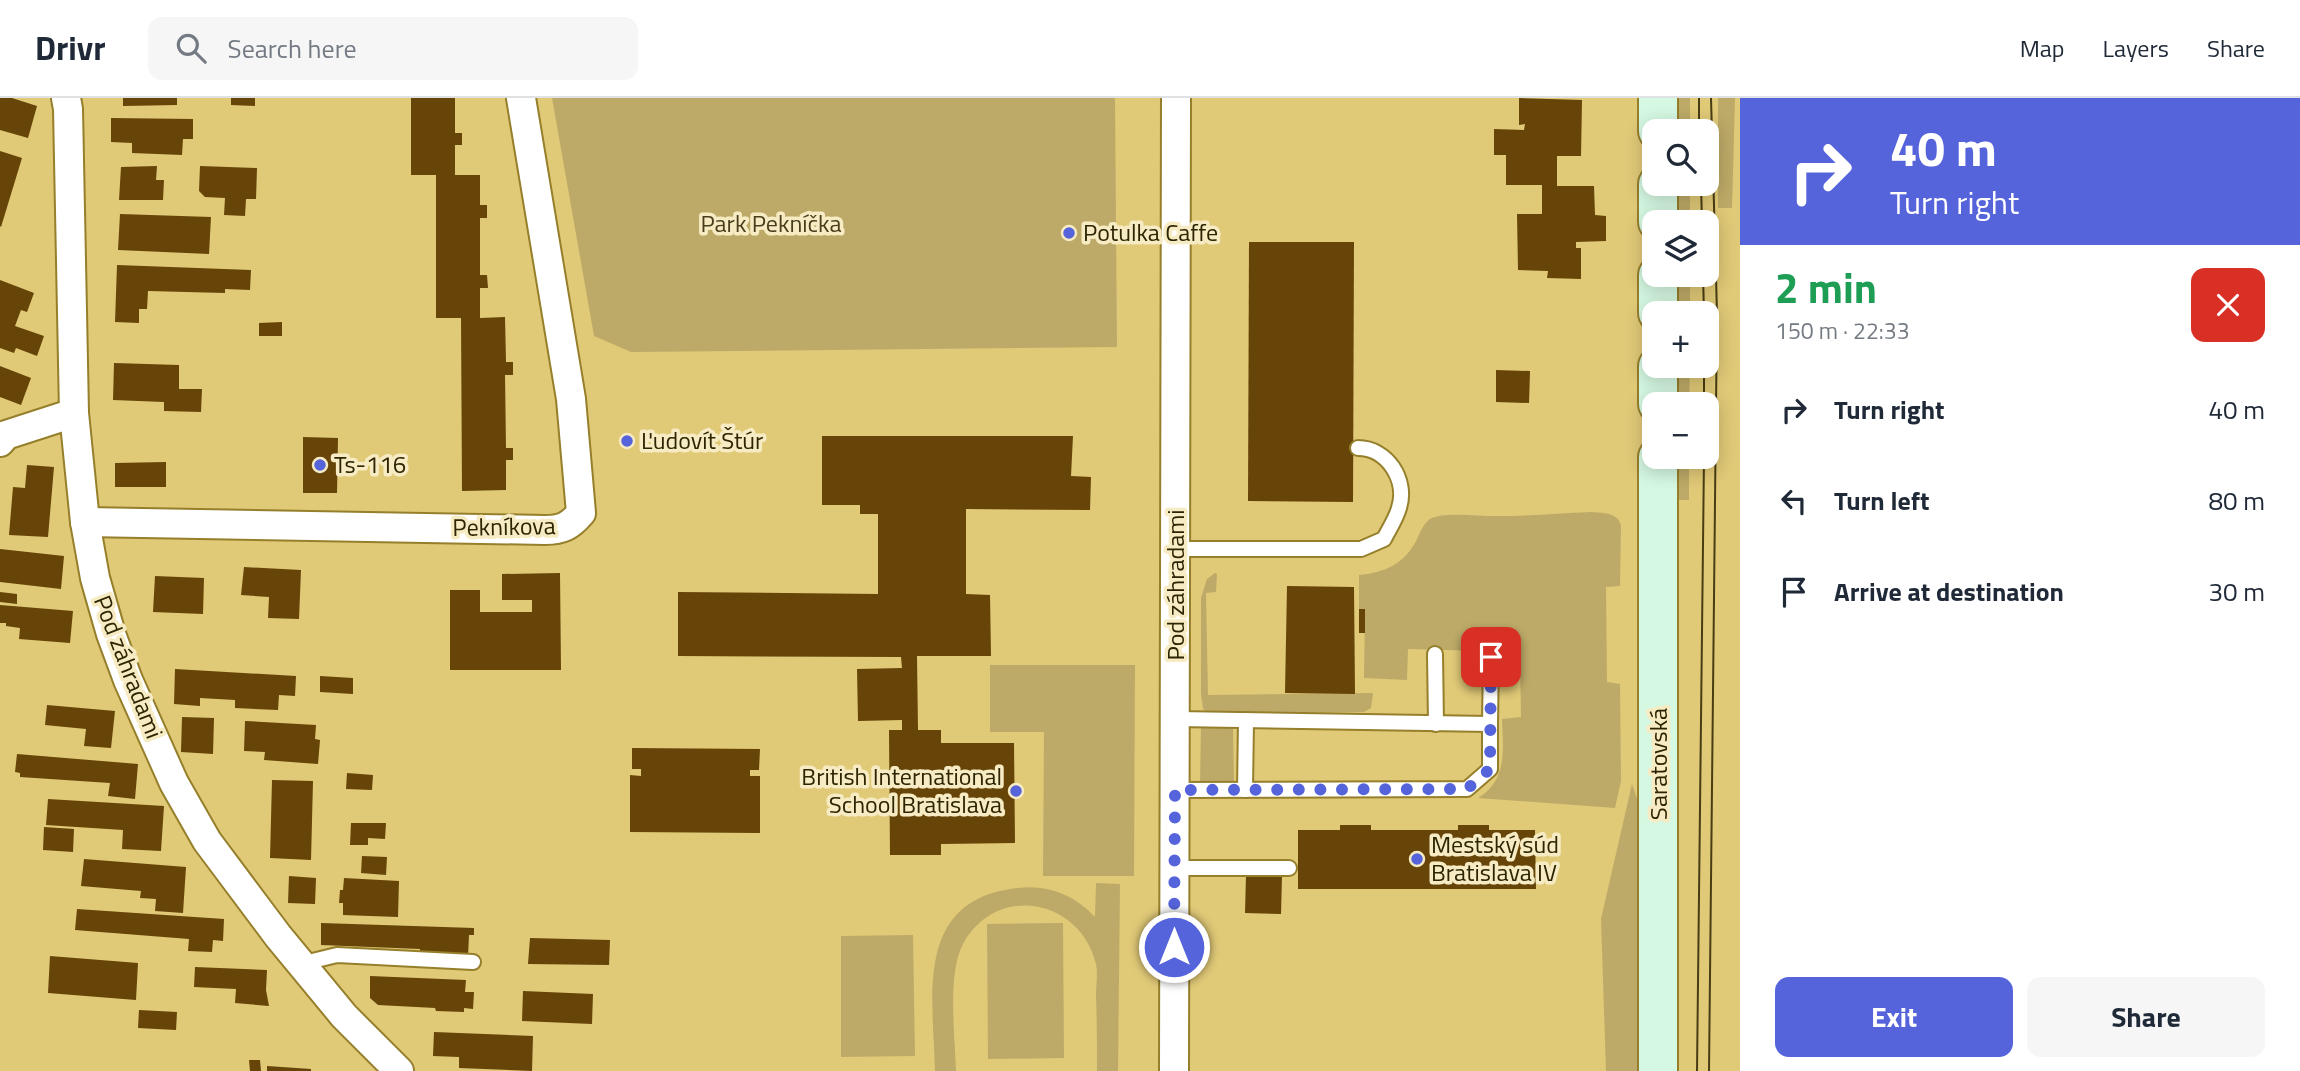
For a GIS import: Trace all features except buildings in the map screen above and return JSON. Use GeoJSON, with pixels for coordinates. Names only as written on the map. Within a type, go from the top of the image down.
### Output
{"type":"FeatureCollection","features":[{"type":"Feature","properties":{"kind":"main road"},"geometry":{"type":"LineString","coordinates":[[1658,98],[1658,119]]}},
{"type":"Feature","properties":{"kind":"main road","name":"Saratovská"},"geometry":{"type":"LineString","coordinates":[[1658,469],[1658,1071]]}},
{"type":"Feature","properties":{"kind":"street","name":"Pod záhradami"},"geometry":{"type":"LineString","coordinates":[[66,98],[74,413],[85,522],[95,579],[111,635],[174,783],[207,842],[300,964],[344,1016],[399,1071]]}},
{"type":"Feature","properties":{"kind":"street","name":"Pekníkova"},"geometry":{"type":"LineString","coordinates":[[85,522],[545,530],[561,530],[573,523],[581,513],[571,399],[521,98]]}},
{"type":"Feature","properties":{"kind":"street","name":"Pod záhradami"},"geometry":{"type":"LineString","coordinates":[[1174,1071],[1176,98]]}},
{"type":"Feature","properties":{"kind":"street"},"geometry":{"type":"LineString","coordinates":[[0,442],[6,435],[74,413]]}},
{"type":"Feature","properties":{"kind":"lane"},"geometry":{"type":"LineString","coordinates":[[1176,549],[1361,549],[1384,539],[1400,506],[1400,482],[1391,461],[1370,448],[1358,449]]}},
{"type":"Feature","properties":{"kind":"lane"},"geometry":{"type":"LineString","coordinates":[[1435,654],[1436,724]]}},
{"type":"Feature","properties":{"kind":"lane"},"geometry":{"type":"LineString","coordinates":[[1175,790],[1467,789],[1490,769],[1491,657]]}},
{"type":"Feature","properties":{"kind":"lane"},"geometry":{"type":"LineString","coordinates":[[1176,719],[1490,724]]}},
{"type":"Feature","properties":{"kind":"lane"},"geometry":{"type":"LineString","coordinates":[[1245,790],[1246,720]]}},
{"type":"Feature","properties":{"kind":"lane"},"geometry":{"type":"LineString","coordinates":[[1175,868],[1289,868]]}},
{"type":"Feature","properties":{"kind":"lane"},"geometry":{"type":"LineString","coordinates":[[300,964],[337,955],[473,962]]}},
{"type":"Feature","properties":{"kind":"green space","name":"Park Pekníčka"},"geometry":{"type":"Polygon","coordinates":[[[552,98],[1115,98],[1117,347],[631,352],[594,336],[552,98]]]}},
{"type":"Feature","properties":{"kind":"green space"},"geometry":{"type":"Polygon","coordinates":[[[1674,98],[1690,98],[1690,119],[1674,119],[1674,98]]]}},
{"type":"Feature","properties":{"kind":"green space"},"geometry":{"type":"Polygon","coordinates":[[[1718,98],[1735,98],[1732,208],[1718,208],[1718,98]]]}},
{"type":"Feature","properties":{"kind":"green space"},"geometry":{"type":"Polygon","coordinates":[[[1673,196],[1690,196],[1690,210],[1673,210],[1673,196]]]}},
{"type":"Feature","properties":{"kind":"green space"},"geometry":{"type":"Polygon","coordinates":[[[1673,287],[1690,287],[1690,301],[1673,301],[1673,287]]]}},
{"type":"Feature","properties":{"kind":"green space"},"geometry":{"type":"Polygon","coordinates":[[[1673,378],[1690,378],[1689,392],[1673,392],[1673,378]]]}},
{"type":"Feature","properties":{"kind":"green space"},"geometry":{"type":"Polygon","coordinates":[[[1674,469],[1689,469],[1689,500],[1680,500],[1675,496],[1674,469]]]}},
{"type":"Feature","properties":{"kind":"green space"},"geometry":{"type":"Polygon","coordinates":[[[1591,512],[1613,515],[1621,525],[1620,586],[1606,587],[1607,682],[1620,684],[1621,781],[1615,808],[1478,798],[1488,791],[1499,773],[1503,752],[1502,719],[1521,717],[1520,652],[1408,649],[1407,680],[1364,678],[1365,610],[1359,609],[1359,575],[1385,569],[1406,556],[1425,523],[1436,517],[1591,512]]]}},
{"type":"Feature","properties":{"kind":"green space"},"geometry":{"type":"Polygon","coordinates":[[[1215,573],[1216,592],[1206,593],[1208,695],[1373,693],[1371,708],[1364,712],[1219,714],[1203,709],[1201,598],[1207,579],[1215,573]]]}},
{"type":"Feature","properties":{"kind":"green space"},"geometry":{"type":"Polygon","coordinates":[[[990,665],[1135,665],[1134,876],[1043,876],[1044,732],[990,732],[990,665]]]}},
{"type":"Feature","properties":{"kind":"green space"},"geometry":{"type":"Polygon","coordinates":[[[1201,727],[1233,728],[1234,782],[1200,784],[1201,727]]]}},
{"type":"Feature","properties":{"kind":"green space"},"geometry":{"type":"Polygon","coordinates":[[[1632,784],[1638,801],[1643,908],[1641,1071],[1606,1071],[1601,919],[1632,784]]]}},
{"type":"Feature","properties":{"kind":"green space"},"geometry":{"type":"Polygon","coordinates":[[[1096,883],[1120,884],[1118,1071],[1097,1071],[1097,968],[1087,942],[1073,924],[1056,913],[1036,906],[1015,906],[995,912],[978,925],[963,944],[953,988],[956,1071],[935,1071],[932,1011],[937,955],[946,930],[961,910],[984,896],[1029,887],[1061,893],[1079,903],[1095,917],[1096,883]]]}},
{"type":"Feature","properties":{"kind":"green space"},"geometry":{"type":"Polygon","coordinates":[[[1063,923],[1064,1058],[988,1059],[987,924],[1063,923]]]}},
{"type":"Feature","properties":{"kind":"green space"},"geometry":{"type":"Polygon","coordinates":[[[913,935],[915,1056],[841,1057],[841,936],[913,935]]]}},
{"type":"Feature","properties":{"kind":"tram line"},"geometry":{"type":"LineString","coordinates":[[1699,98],[1699,119]]}},
{"type":"Feature","properties":{"kind":"tram line"},"geometry":{"type":"LineString","coordinates":[[1709,1071],[1717,313],[1711,98]]}},
{"type":"Feature","properties":{"kind":"tram line"},"geometry":{"type":"LineString","coordinates":[[1701,196],[1702,210]]}},
{"type":"Feature","properties":{"kind":"tram line"},"geometry":{"type":"LineString","coordinates":[[1703,287],[1704,301]]}},
{"type":"Feature","properties":{"kind":"tram line"},"geometry":{"type":"LineString","coordinates":[[1704,378],[1704,392]]}},
{"type":"Feature","properties":{"kind":"tram line"},"geometry":{"type":"LineString","coordinates":[[1697,1071],[1704,469]]}},
{"type":"Feature","properties":{"kind":"place","name":"Potulka Caffe"},"geometry":{"type":"Point","coordinates":[1069,233]}},
{"type":"Feature","properties":{"kind":"place","name":"Ľudovít Štúr"},"geometry":{"type":"Point","coordinates":[627,441]}},
{"type":"Feature","properties":{"kind":"place","name":"Ts-116"},"geometry":{"type":"Point","coordinates":[320,465]}},
{"type":"Feature","properties":{"kind":"place","name":"British International School Bratislava"},"geometry":{"type":"Point","coordinates":[1016,791]}},
{"type":"Feature","properties":{"kind":"place","name":"Mestský súd Bratislava IV"},"geometry":{"type":"Point","coordinates":[1417,859]}},
{"type":"Feature","properties":{"kind":"route"},"geometry":{"type":"LineString","coordinates":[[1174,947],[1175,790],[1467,789],[1490,769],[1491,657]]}}]}
